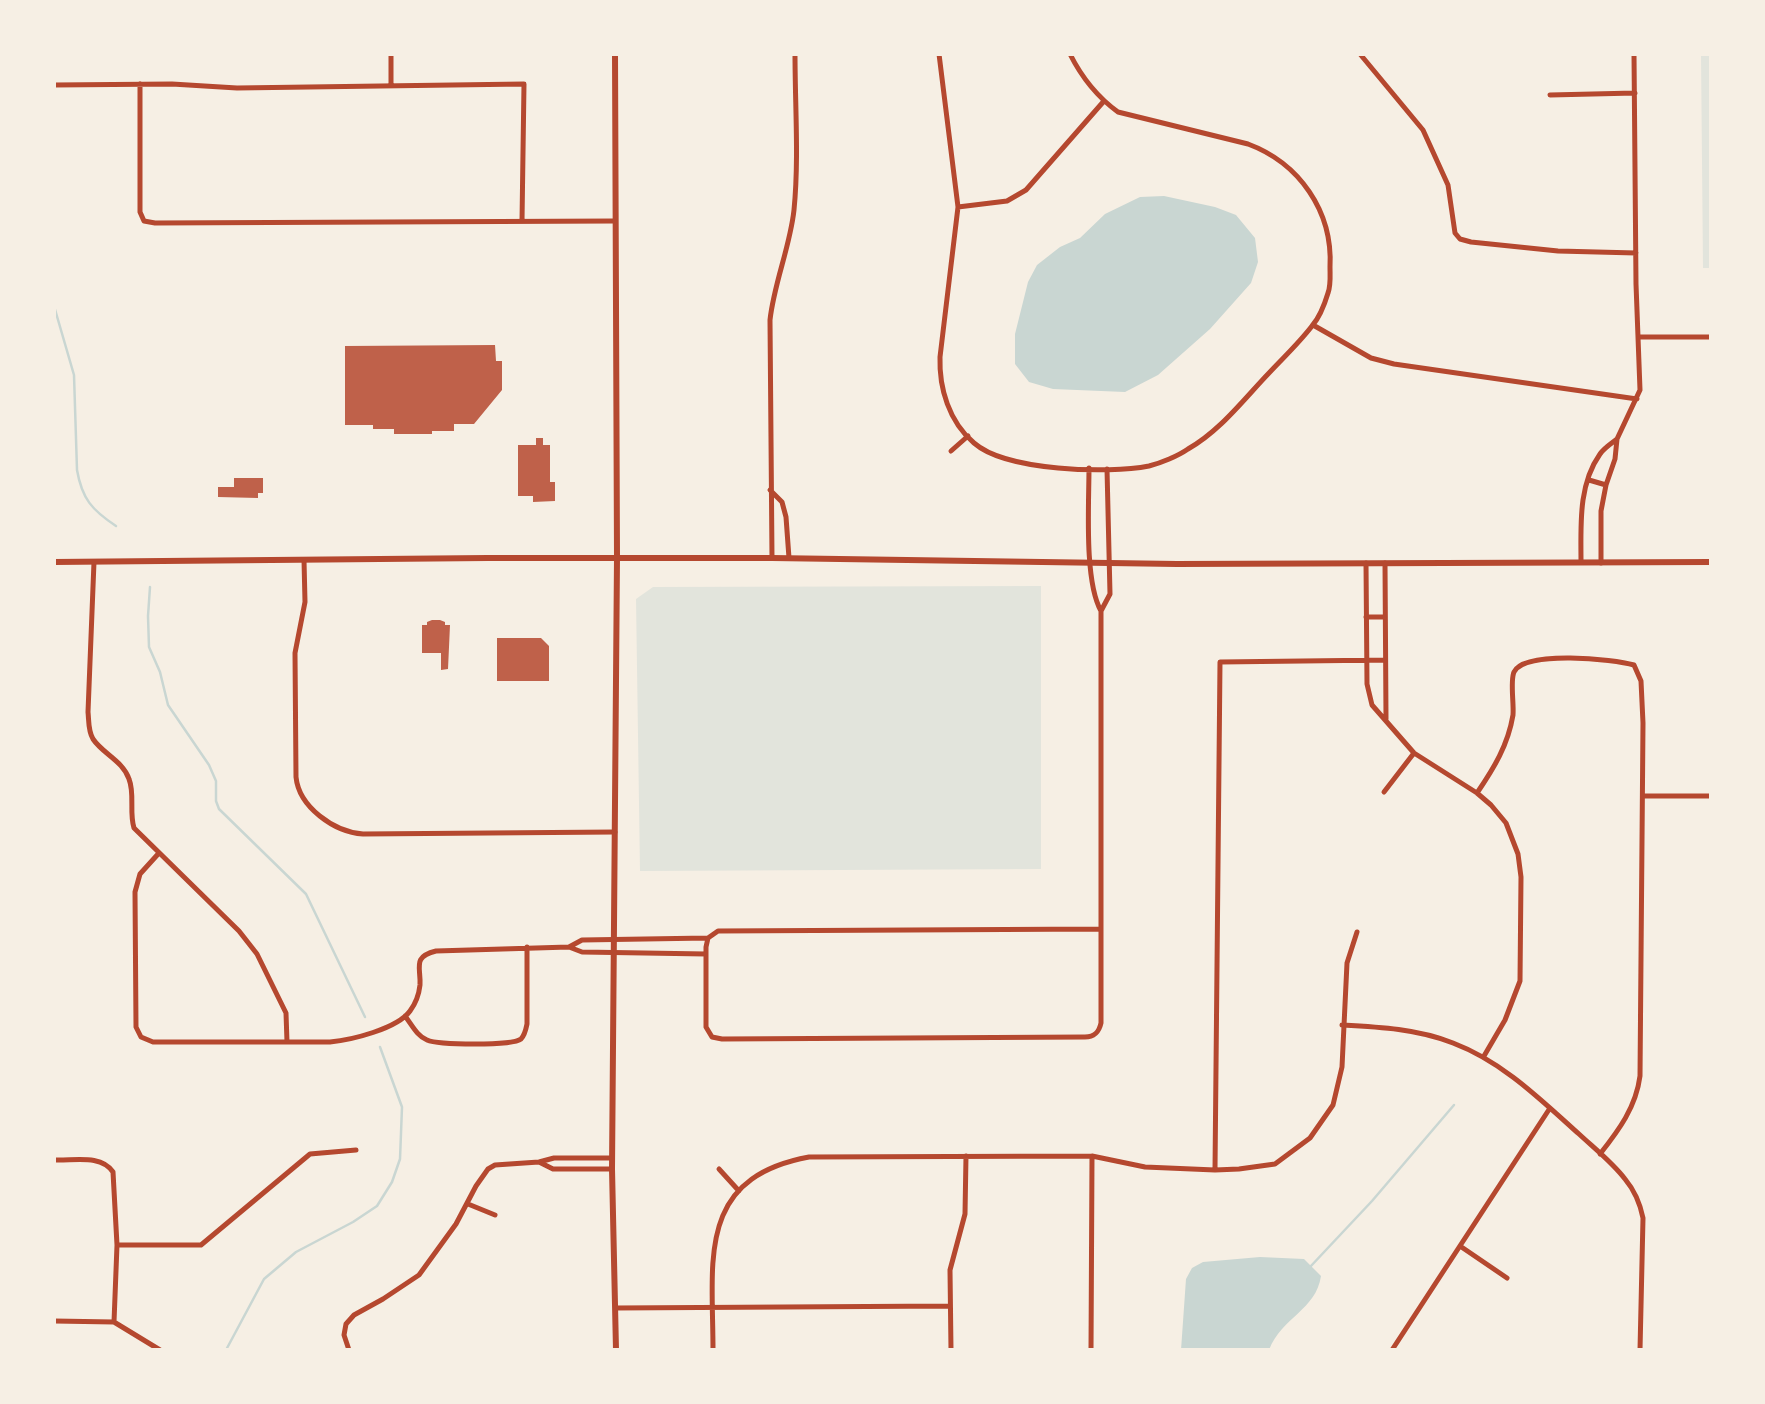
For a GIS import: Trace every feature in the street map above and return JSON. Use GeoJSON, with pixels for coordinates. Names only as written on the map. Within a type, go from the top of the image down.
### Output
{"type":"FeatureCollection","features":[{"type":"Feature","properties":{"kind":"street"},"geometry":{"type":"LineString","coordinates":[[391,54],[391,86]]}},
{"type":"Feature","properties":{"kind":"street"},"geometry":{"type":"LineString","coordinates":[[615,54],[617,558],[611,1169],[616,1350]]}},
{"type":"Feature","properties":{"kind":"street"},"geometry":{"type":"LineString","coordinates":[[772,558],[770,320],[772,301],[794,213],[795,54]]}},
{"type":"Feature","properties":{"kind":"street"},"geometry":{"type":"LineString","coordinates":[[939,54],[958,207],[940,357],[939,380],[948,406],[974,443],[993,454],[1049,467],[1107,469],[1151,466],[1188,450],[1214,431],[1313,325],[1329,292],[1331,250],[1319,208],[1307,189],[1282,161],[1267,151],[1248,144],[1118,112],[1086,83],[1070,54]]}},
{"type":"Feature","properties":{"kind":"street"},"geometry":{"type":"LineString","coordinates":[[1360,54],[1423,130],[1448,185],[1455,233],[1460,239],[1558,251],[1636,253]]}},
{"type":"Feature","properties":{"kind":"street"},"geometry":{"type":"LineString","coordinates":[[1601,562],[1601,511],[1606,485],[1615,459],[1617,439],[1640,390],[1634,54]]}},
{"type":"Feature","properties":{"kind":"street"},"geometry":{"type":"LineString","coordinates":[[140,84],[140,212],[144,221],[615,220]]}},
{"type":"Feature","properties":{"kind":"street"},"geometry":{"type":"LineString","coordinates":[[54,85],[140,84],[237,88],[524,85],[522,220]]}},
{"type":"Feature","properties":{"kind":"street"},"geometry":{"type":"LineString","coordinates":[[1550,95],[1635,93]]}},
{"type":"Feature","properties":{"kind":"street"},"geometry":{"type":"LineString","coordinates":[[958,207],[1007,201],[1026,190],[1104,102]]}},
{"type":"Feature","properties":{"kind":"street"},"geometry":{"type":"LineString","coordinates":[[1313,325],[1371,358],[1394,364],[1637,399]]}},
{"type":"Feature","properties":{"kind":"street"},"geometry":{"type":"LineString","coordinates":[[1638,337],[1711,337]]}},
{"type":"Feature","properties":{"kind":"street"},"geometry":{"type":"LineString","coordinates":[[951,451],[968,436]]}},
{"type":"Feature","properties":{"kind":"street"},"geometry":{"type":"LineString","coordinates":[[1581,562],[1580,514],[1589,480],[1601,453],[1617,439]]}},
{"type":"Feature","properties":{"kind":"street"},"geometry":{"type":"LineString","coordinates":[[708,938],[706,1027],[708,1033],[716,1039],[1085,1038],[1097,1033],[1101,1023],[1101,611],[1093,593],[1089,468]]}},
{"type":"Feature","properties":{"kind":"street"},"geometry":{"type":"LineString","coordinates":[[1101,611],[1110,594],[1107,469]]}},
{"type":"Feature","properties":{"kind":"street"},"geometry":{"type":"LineString","coordinates":[[1589,480],[1606,485]]}},
{"type":"Feature","properties":{"kind":"street"},"geometry":{"type":"LineString","coordinates":[[770,490],[782,502],[784,509],[789,558]]}},
{"type":"Feature","properties":{"kind":"street"},"geometry":{"type":"LineString","coordinates":[[54,562],[789,558],[1091,562],[1711,562]]}},
{"type":"Feature","properties":{"kind":"street"},"geometry":{"type":"LineString","coordinates":[[304,560],[305,602],[295,653],[296,782],[305,799],[332,825],[344,831],[363,834],[615,832]]}},
{"type":"Feature","properties":{"kind":"street"},"geometry":{"type":"LineString","coordinates":[[94,562],[89,730],[93,739],[124,770],[130,781],[130,816],[134,828],[239,931],[257,954],[286,1013],[287,1042]]}},
{"type":"Feature","properties":{"kind":"street"},"geometry":{"type":"LineString","coordinates":[[1366,563],[1367,684],[1372,705],[1414,753],[1477,793],[1506,823],[1518,854],[1521,877],[1520,981],[1505,1020],[1485,1056]]}},
{"type":"Feature","properties":{"kind":"street"},"geometry":{"type":"LineString","coordinates":[[1385,563],[1386,719]]}},
{"type":"Feature","properties":{"kind":"street"},"geometry":{"type":"LineString","coordinates":[[1366,617],[1385,617]]}},
{"type":"Feature","properties":{"kind":"street"},"geometry":{"type":"LineString","coordinates":[[1477,793],[1505,748],[1513,714],[1513,674],[1523,664],[1532,661],[1588,659],[1615,660],[1634,665],[1641,681],[1643,723],[1640,1076],[1631,1109],[1600,1154]]}},
{"type":"Feature","properties":{"kind":"street"},"geometry":{"type":"LineString","coordinates":[[1214,1170],[1220,662],[1385,660]]}},
{"type":"Feature","properties":{"kind":"street"},"geometry":{"type":"LineString","coordinates":[[1384,792],[1414,753]]}},
{"type":"Feature","properties":{"kind":"street"},"geometry":{"type":"LineString","coordinates":[[1643,796],[1711,796]]}},
{"type":"Feature","properties":{"kind":"street"},"geometry":{"type":"LineString","coordinates":[[159,852],[140,874],[135,892],[135,1020],[138,1033],[153,1042],[330,1042],[355,1039],[405,1016],[415,1004],[420,990],[419,962],[428,953],[569,947],[582,952],[706,954]]}},
{"type":"Feature","properties":{"kind":"street"},"geometry":{"type":"LineString","coordinates":[[569,947],[582,940],[708,938],[723,930],[1100,929]]}},
{"type":"Feature","properties":{"kind":"street"},"geometry":{"type":"LineString","coordinates":[[713,1350],[715,1238],[727,1205],[739,1191],[751,1180],[778,1165],[809,1157],[966,1156],[1092,1156],[1153,1168],[1214,1170],[1239,1170],[1275,1164],[1310,1138],[1333,1105],[1342,1067],[1346,963],[1357,932]]}},
{"type":"Feature","properties":{"kind":"street"},"geometry":{"type":"LineString","coordinates":[[405,1016],[419,1035],[430,1042],[507,1043],[519,1040],[525,1033],[527,1024],[527,947]]}},
{"type":"Feature","properties":{"kind":"street"},"geometry":{"type":"LineString","coordinates":[[1342,1026],[1387,1027],[1419,1032],[1485,1056],[1550,1108],[1626,1179],[1639,1202],[1643,1218],[1640,1350]]}},
{"type":"Feature","properties":{"kind":"street"},"geometry":{"type":"LineString","coordinates":[[1392,1350],[1550,1108]]}},
{"type":"Feature","properties":{"kind":"street"},"geometry":{"type":"LineString","coordinates":[[117,1245],[201,1245],[310,1154],[356,1150]]}},
{"type":"Feature","properties":{"kind":"street"},"geometry":{"type":"LineString","coordinates":[[951,1350],[950,1270],[965,1214],[966,1156]]}},
{"type":"Feature","properties":{"kind":"street"},"geometry":{"type":"LineString","coordinates":[[1091,1350],[1092,1156]]}},
{"type":"Feature","properties":{"kind":"street"},"geometry":{"type":"LineString","coordinates":[[349,1350],[344,1335],[346,1324],[354,1315],[383,1300],[419,1275],[468,1204],[483,1175],[495,1165],[539,1162],[554,1158],[612,1158]]}},
{"type":"Feature","properties":{"kind":"street"},"geometry":{"type":"LineString","coordinates":[[54,1160],[101,1161],[108,1165],[114,1176],[117,1245],[114,1322]]}},
{"type":"Feature","properties":{"kind":"street"},"geometry":{"type":"LineString","coordinates":[[539,1162],[553,1169],[611,1169]]}},
{"type":"Feature","properties":{"kind":"street"},"geometry":{"type":"LineString","coordinates":[[719,1169],[739,1191]]}},
{"type":"Feature","properties":{"kind":"street"},"geometry":{"type":"LineString","coordinates":[[468,1204],[495,1215]]}},
{"type":"Feature","properties":{"kind":"street"},"geometry":{"type":"LineString","coordinates":[[1460,1246],[1507,1278]]}},
{"type":"Feature","properties":{"kind":"street"},"geometry":{"type":"LineString","coordinates":[[616,1308],[950,1306]]}},
{"type":"Feature","properties":{"kind":"street"},"geometry":{"type":"LineString","coordinates":[[54,1321],[114,1322],[160,1350]]}},
{"type":"Feature","properties":{"kind":"shaded area"},"geometry":{"type":"Polygon","coordinates":[[[1701,54],[1711,54],[1711,268],[1703,268],[1701,54]]]}},
{"type":"Feature","properties":{"kind":"shaded area"},"geometry":{"type":"Polygon","coordinates":[[[1164,196],[1215,207],[1236,215],[1255,238],[1258,262],[1251,283],[1210,329],[1158,375],[1125,392],[1053,389],[1029,382],[1015,364],[1015,334],[1028,282],[1037,265],[1060,247],[1080,238],[1105,214],[1140,197],[1164,196]]]}},
{"type":"Feature","properties":{"kind":"shaded area"},"geometry":{"type":"Polygon","coordinates":[[[1041,586],[1041,869],[640,871],[636,599],[653,587],[1041,586]]]}},
{"type":"Feature","properties":{"kind":"shaded area"},"geometry":{"type":"Polygon","coordinates":[[[1260,1257],[1304,1259],[1321,1276],[1313,1297],[1282,1329],[1269,1350],[1181,1350],[1186,1279],[1192,1268],[1203,1262],[1260,1257]]]}},
{"type":"Feature","properties":{"kind":"building"},"geometry":{"type":"Polygon","coordinates":[[[495,345],[496,361],[502,361],[502,390],[474,424],[454,424],[454,431],[432,431],[432,434],[394,434],[394,429],[373,429],[373,425],[345,425],[345,346],[495,345]]]}},
{"type":"Feature","properties":{"kind":"building"},"geometry":{"type":"Polygon","coordinates":[[[536,438],[543,438],[543,445],[550,445],[550,482],[555,482],[555,501],[533,502],[533,496],[518,496],[518,445],[536,445],[536,438]]]}},
{"type":"Feature","properties":{"kind":"building"},"geometry":{"type":"Polygon","coordinates":[[[234,478],[263,478],[263,493],[258,493],[258,498],[218,497],[218,487],[234,487],[234,478]]]}},
{"type":"Feature","properties":{"kind":"building"},"geometry":{"type":"Polygon","coordinates":[[[440,620],[445,622],[445,625],[450,625],[448,669],[441,670],[441,653],[422,653],[422,625],[427,625],[427,622],[440,620]]]}},
{"type":"Feature","properties":{"kind":"building"},"geometry":{"type":"Polygon","coordinates":[[[497,638],[541,638],[549,646],[549,681],[497,681],[497,638]]]}},
{"type":"Feature","properties":{"kind":"waterway"},"geometry":{"type":"LineString","coordinates":[[54,306],[74,375],[79,480],[89,503],[116,526]]}},
{"type":"Feature","properties":{"kind":"waterway"},"geometry":{"type":"LineString","coordinates":[[150,587],[149,647],[160,672],[168,705],[209,765],[216,781],[216,801],[219,809],[306,894],[365,1017]]}},
{"type":"Feature","properties":{"kind":"waterway"},"geometry":{"type":"LineString","coordinates":[[226,1350],[264,1279],[296,1252],[377,1206],[392,1182],[400,1159],[402,1107],[380,1047]]}},
{"type":"Feature","properties":{"kind":"waterway"},"geometry":{"type":"LineString","coordinates":[[1310,1267],[1372,1201],[1454,1105]]}}]}
